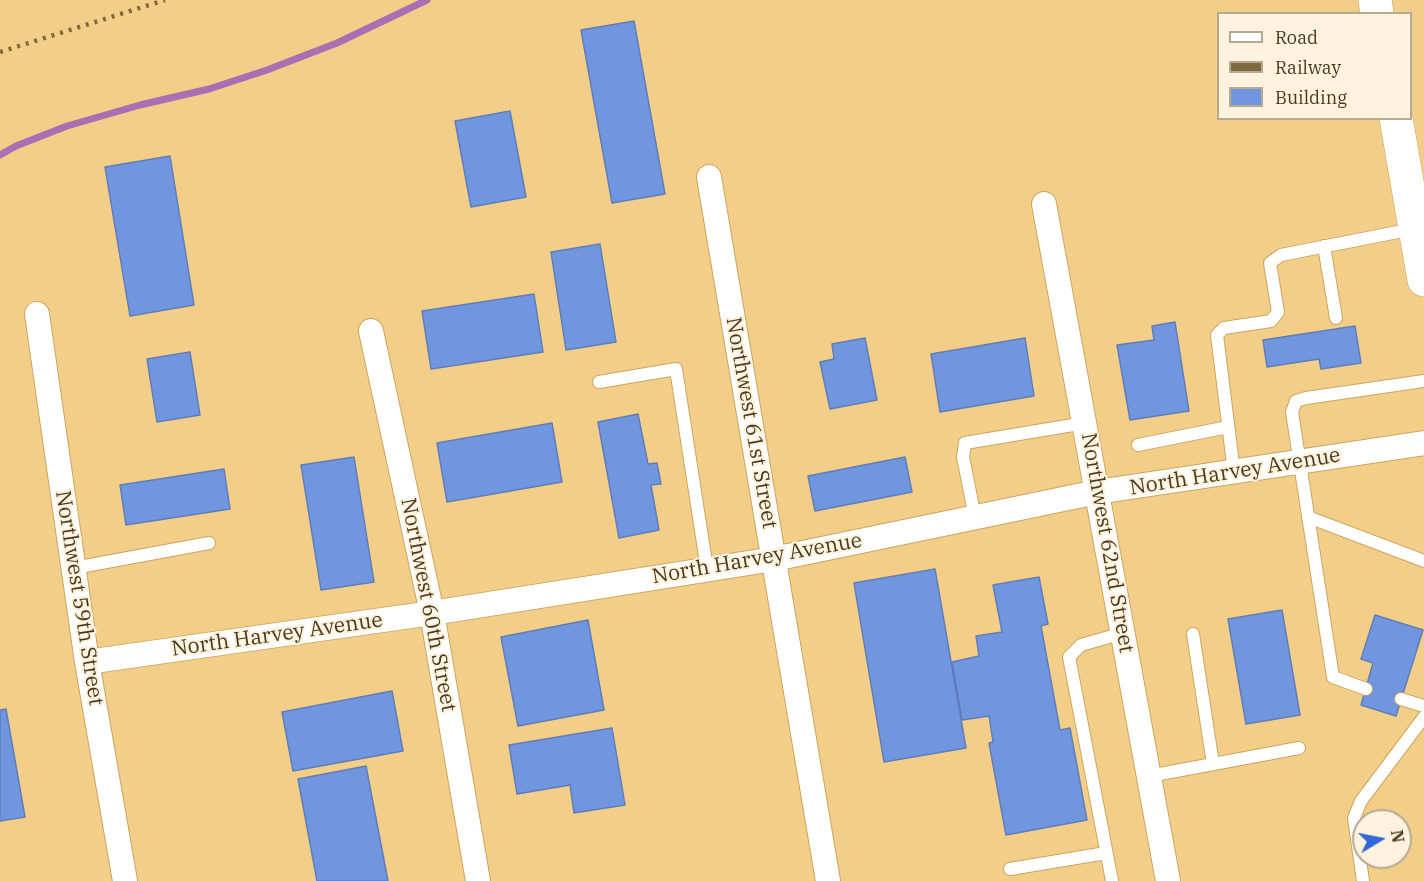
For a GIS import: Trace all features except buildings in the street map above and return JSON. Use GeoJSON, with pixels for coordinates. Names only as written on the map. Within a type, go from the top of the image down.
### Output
{"type":"FeatureCollection","features":[{"type":"Feature","properties":{"kind":"main road"},"geometry":{"type":"LineString","coordinates":[[1396,120],[1424,280]]}},
{"type":"Feature","properties":{"kind":"street","name":"Northwest 61st Street"},"geometry":{"type":"LineString","coordinates":[[709,177],[828,881]]}},
{"type":"Feature","properties":{"kind":"street","name":"Northwest 62nd Street"},"geometry":{"type":"LineString","coordinates":[[1044,204],[1168,881]]}},
{"type":"Feature","properties":{"kind":"street","name":"Northwest 59th Street"},"geometry":{"type":"LineString","coordinates":[[37,314],[87,662],[125,881]]}},
{"type":"Feature","properties":{"kind":"street","name":"Northwest 60th Street"},"geometry":{"type":"LineString","coordinates":[[371,331],[432,613],[478,881]]}},
{"type":"Feature","properties":{"kind":"street","name":"North Harvey Avenue"},"geometry":{"type":"LineString","coordinates":[[87,662],[432,613],[774,559],[1097,492],[1424,443]]}},
{"type":"Feature","properties":{"kind":"lane"},"geometry":{"type":"LineString","coordinates":[[1234,472],[1217,335],[1224,328],[1271,321],[1278,312],[1270,263],[1281,255],[1415,229]]}},
{"type":"Feature","properties":{"kind":"lane"},"geometry":{"type":"LineString","coordinates":[[1324,246],[1336,318]]}},
{"type":"Feature","properties":{"kind":"lane"},"geometry":{"type":"LineString","coordinates":[[599,382],[676,369],[707,569]]}},
{"type":"Feature","properties":{"kind":"lane"},"geometry":{"type":"LineString","coordinates":[[1366,689],[1333,677],[1292,412],[1296,401],[1306,398],[1424,381]]}},
{"type":"Feature","properties":{"kind":"lane"},"geometry":{"type":"LineString","coordinates":[[975,517],[963,458],[965,443],[1085,423]]}},
{"type":"Feature","properties":{"kind":"lane"},"geometry":{"type":"LineString","coordinates":[[1138,445],[1228,427]]}},
{"type":"Feature","properties":{"kind":"lane"},"geometry":{"type":"LineString","coordinates":[[1308,517],[1424,561]]}},
{"type":"Feature","properties":{"kind":"lane"},"geometry":{"type":"LineString","coordinates":[[74,568],[209,543]]}},
{"type":"Feature","properties":{"kind":"lane"},"geometry":{"type":"LineString","coordinates":[[1112,881],[1069,657],[1081,645],[1123,633]]}},
{"type":"Feature","properties":{"kind":"lane"},"geometry":{"type":"LineString","coordinates":[[1192,634],[1213,764]]}},
{"type":"Feature","properties":{"kind":"lane"},"geometry":{"type":"LineString","coordinates":[[1401,699],[1424,706]]}},
{"type":"Feature","properties":{"kind":"lane"},"geometry":{"type":"LineString","coordinates":[[1363,881],[1354,818],[1361,801],[1424,717]]}},
{"type":"Feature","properties":{"kind":"lane"},"geometry":{"type":"LineString","coordinates":[[1149,776],[1299,747]]}},
{"type":"Feature","properties":{"kind":"lane"},"geometry":{"type":"LineString","coordinates":[[1010,869],[1106,853]]}},
{"type":"Feature","properties":{"kind":"waterway"},"geometry":{"type":"LineString","coordinates":[[0,155],[16,146],[67,126],[140,105],[209,89],[267,70],[337,43],[427,0]]}},
{"type":"Feature","properties":{"kind":"railway"},"geometry":{"type":"LineString","coordinates":[[0,52],[165,0]]}}]}
